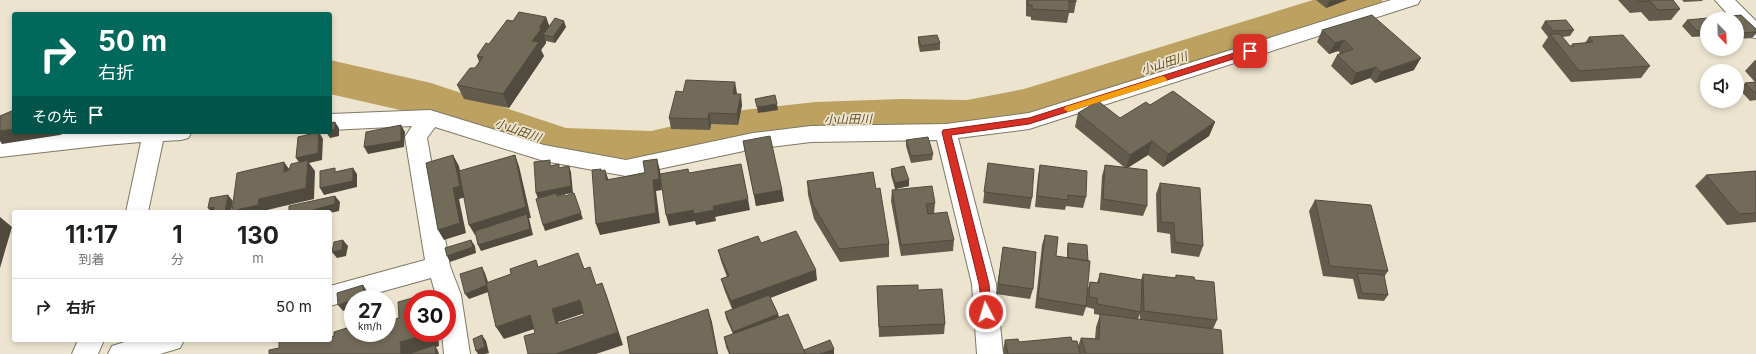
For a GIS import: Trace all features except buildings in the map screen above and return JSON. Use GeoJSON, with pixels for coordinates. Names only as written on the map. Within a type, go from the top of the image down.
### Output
{"type":"FeatureCollection","features":[{"type":"Feature","properties":{"kind":"street"},"geometry":{"type":"LineString","coordinates":[[332,122],[430,118],[544,153],[626,168],[753,141],[811,134],[946,132],[1029,121],[1411,0]]}},
{"type":"Feature","properties":{"kind":"street"},"geometry":{"type":"LineString","coordinates":[[1724,0],[1756,32]]}},
{"type":"Feature","properties":{"kind":"street"},"geometry":{"type":"LineString","coordinates":[[430,118],[416,137],[438,266],[449,295],[457,354]]}},
{"type":"Feature","properties":{"kind":"street"},"geometry":{"type":"LineString","coordinates":[[946,132],[984,284],[990,354]]}},
{"type":"Feature","properties":{"kind":"street"},"geometry":{"type":"LineString","coordinates":[[0,149],[106,137],[154,134],[137,210]]}},
{"type":"Feature","properties":{"kind":"street"},"geometry":{"type":"LineString","coordinates":[[332,295],[438,266]]}},
{"type":"Feature","properties":{"kind":"street"},"geometry":{"type":"LineString","coordinates":[[85,354],[90,342]]}},
{"type":"Feature","properties":{"kind":"street"},"geometry":{"type":"LineString","coordinates":[[121,354],[165,342]]}},
{"type":"Feature","properties":{"kind":"waterway","name":"小山田川"},"geometry":{"type":"LineString","coordinates":[[332,77],[431,100],[564,147],[651,150],[743,128],[815,120],[902,117],[967,118],[1026,106],[1361,0]]}},
{"type":"Feature","properties":{"kind":"slow traffic"},"geometry":{"type":"LineString","coordinates":[[1068,109],[1163,79]]}},
{"type":"Feature","properties":{"kind":"route"},"geometry":{"type":"LineString","coordinates":[[986,312],[984,284],[946,132],[1029,121],[1250,51]]}}]}
